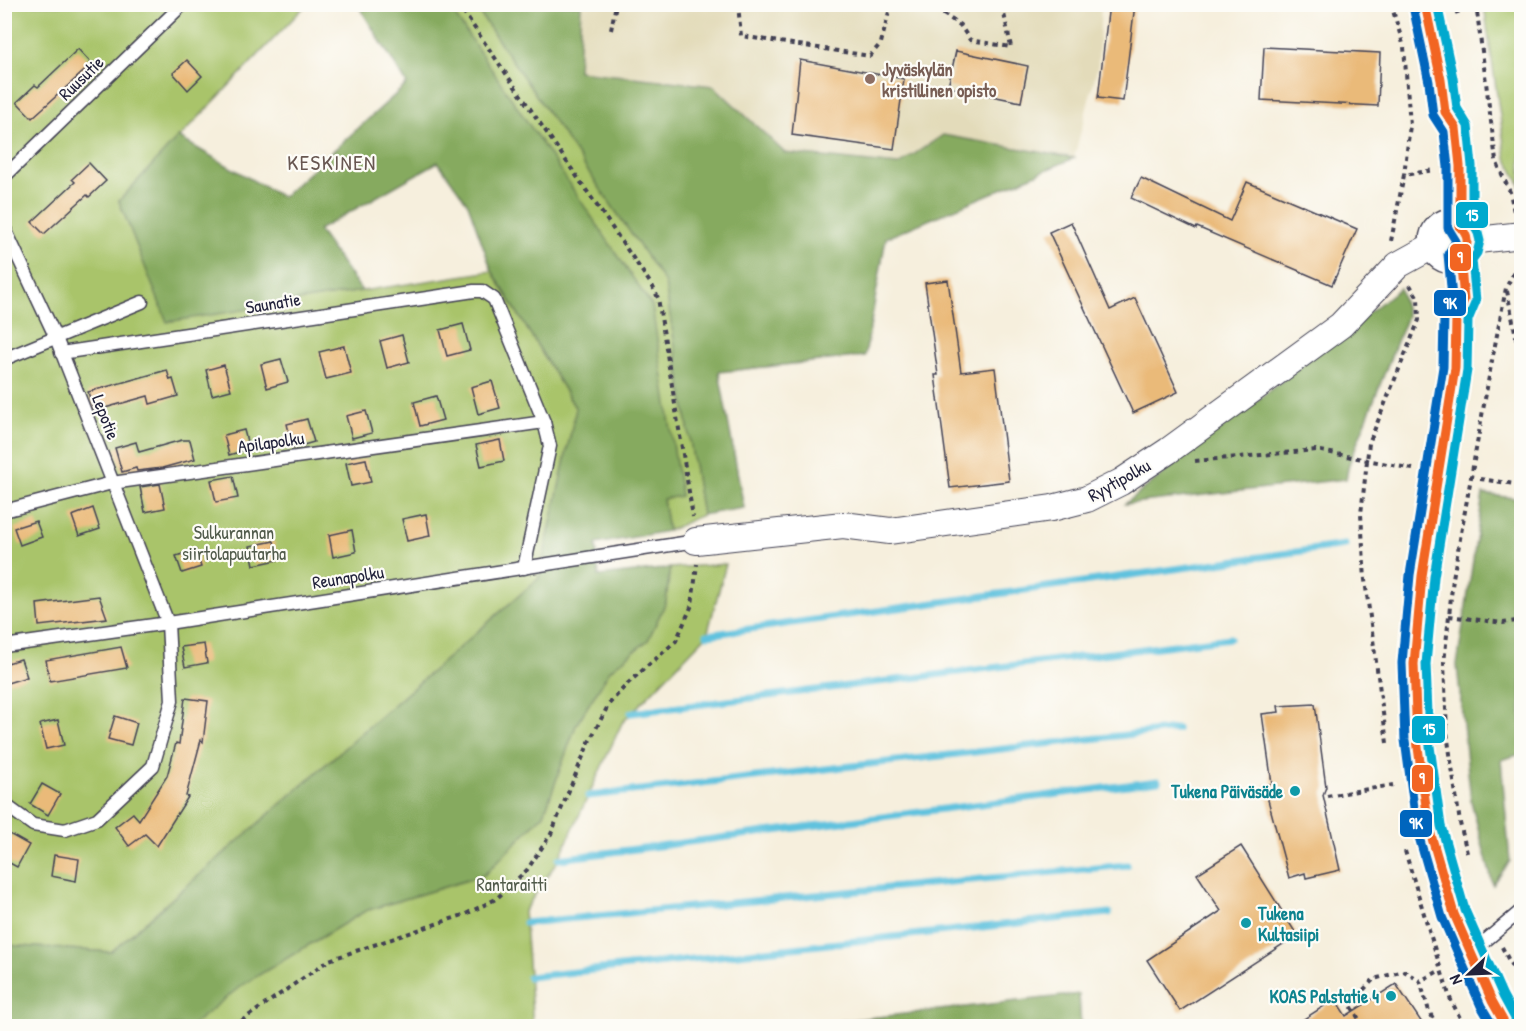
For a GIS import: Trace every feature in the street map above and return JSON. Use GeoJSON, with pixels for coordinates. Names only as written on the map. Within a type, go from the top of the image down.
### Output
{"type":"FeatureCollection","features":[{"type":"Feature","properties":{"kind":"main road"},"geometry":{"type":"LineString","coordinates":[[1440,9],[1439,70],[1445,112],[1439,130],[1452,242],[1464,300],[1456,318],[1455,369],[1422,576],[1414,664],[1417,740],[1429,828],[1454,914],[1483,942],[1492,1001],[1506,1026]]}},
{"type":"Feature","properties":{"kind":"street"},"geometry":{"type":"LineString","coordinates":[[1452,242],[1519,235]]}},
{"type":"Feature","properties":{"kind":"street","name":"Ryytipolku"},"geometry":{"type":"LineString","coordinates":[[696,541],[843,525],[890,531],[1052,508],[1087,499],[1121,482],[1168,451],[1341,325],[1398,265],[1452,242]]}},
{"type":"Feature","properties":{"kind":"lane","name":"Ruusutie"},"geometry":{"type":"LineString","coordinates":[[4,177],[183,4]]}},
{"type":"Feature","properties":{"kind":"lane","name":"Lepotie"},"geometry":{"type":"LineString","coordinates":[[4,227],[56,338],[168,623],[172,701],[153,766],[97,819],[65,830],[33,825],[4,804]]}},
{"type":"Feature","properties":{"kind":"lane","name":"Saunatie"},"geometry":{"type":"LineString","coordinates":[[62,353],[474,291],[489,294],[494,299],[544,422]]}},
{"type":"Feature","properties":{"kind":"lane"},"geometry":{"type":"LineString","coordinates":[[4,359],[142,302]]}},
{"type":"Feature","properties":{"kind":"lane"},"geometry":{"type":"LineString","coordinates":[[524,568],[549,446],[544,422]]}},
{"type":"Feature","properties":{"kind":"lane","name":"Apilapolku"},"geometry":{"type":"LineString","coordinates":[[4,512],[112,483],[544,422]]}},
{"type":"Feature","properties":{"kind":"lane","name":"Reunapolku"},"geometry":{"type":"LineString","coordinates":[[4,646],[168,623],[696,541]]}},
{"type":"Feature","properties":{"kind":"lane"},"geometry":{"type":"LineString","coordinates":[[1483,942],[1521,910]]}},
{"type":"Feature","properties":{"kind":"path"},"geometry":{"type":"LineString","coordinates":[[611,30],[616,4]]}},
{"type":"Feature","properties":{"kind":"path"},"geometry":{"type":"LineString","coordinates":[[738,4],[741,36],[870,56],[881,43],[891,4]]}},
{"type":"Feature","properties":{"kind":"path"},"geometry":{"type":"LineString","coordinates":[[928,4],[960,25],[970,40],[1011,47],[1002,4]]}},
{"type":"Feature","properties":{"kind":"path"},"geometry":{"type":"LineString","coordinates":[[1391,4],[1404,47],[1410,125],[1404,175]]}},
{"type":"Feature","properties":{"kind":"path"},"geometry":{"type":"LineString","coordinates":[[1440,9],[1476,5],[1496,161],[1510,192],[1519,235],[1518,264],[1506,288],[1453,578],[1444,663],[1447,733],[1460,823],[1469,858]]}},
{"type":"Feature","properties":{"kind":"path"},"geometry":{"type":"LineString","coordinates":[[1506,288],[1521,367]]}},
{"type":"Feature","properties":{"kind":"path"},"geometry":{"type":"LineString","coordinates":[[1168,451],[1192,461],[1316,450],[1417,469]]}},
{"type":"Feature","properties":{"kind":"path"},"geometry":{"type":"LineString","coordinates":[[1480,479],[1521,485],[1521,477]]}},
{"type":"Feature","properties":{"kind":"path"},"geometry":{"type":"LineString","coordinates":[[1449,616],[1503,623],[1521,620]]}},
{"type":"Feature","properties":{"kind":"path"},"geometry":{"type":"LineString","coordinates":[[1327,796],[1393,785]]}},
{"type":"Feature","properties":{"kind":"path"},"geometry":{"type":"LineString","coordinates":[[1483,942],[1521,986]]}},
{"type":"Feature","properties":{"kind":"path"},"geometry":{"type":"LineString","coordinates":[[1420,981],[1441,970]]}},
{"type":"Feature","properties":{"kind":"path"},"geometry":{"type":"LineString","coordinates":[[1363,1026],[1350,1004],[1374,979],[1404,971],[1420,981],[1429,1011],[1437,1026]]}},
{"type":"Feature","properties":{"kind":"shaded area","name":"Jyväskylän kristillinen opisto"},"geometry":{"type":"Polygon","coordinates":[[[581,5],[1101,5],[1098,65],[1074,158],[943,135],[899,165],[785,153],[714,86],[578,71],[581,5]]]}},
{"type":"Feature","properties":{"kind":"green space","name":"Sulkurannan siirtolapuutarha"},"geometry":{"type":"Polygon","coordinates":[[[5,5],[306,5],[119,201],[167,321],[492,271],[576,409],[539,578],[111,952],[5,945],[5,5]]]}},
{"type":"Feature","properties":{"kind":"green space"},"geometry":{"type":"Polygon","coordinates":[[[358,5],[448,5],[652,306],[681,496],[663,499],[668,531],[596,544],[599,576],[670,568],[666,602],[648,640],[610,670],[576,725],[544,814],[484,875],[365,911],[242,985],[191,1026],[5,1026],[4,945],[111,952],[539,578],[576,409],[492,271],[468,204],[438,162],[318,230],[362,291],[167,322],[119,201],[178,137],[282,197],[407,84],[358,5]]]}},
{"type":"Feature","properties":{"kind":"green space"},"geometry":{"type":"Polygon","coordinates":[[[448,5],[474,5],[665,283],[702,515],[668,531],[663,499],[681,496],[448,5]]]}},
{"type":"Feature","properties":{"kind":"green space"},"geometry":{"type":"Polygon","coordinates":[[[474,5],[581,5],[578,71],[714,86],[785,153],[898,165],[943,135],[1074,158],[886,238],[865,356],[719,372],[744,508],[702,515],[665,283],[474,5]]]}},
{"type":"Feature","properties":{"kind":"green space"},"geometry":{"type":"Polygon","coordinates":[[[1484,5],[1521,5],[1521,191],[1520,184],[1506,158],[1484,5]]]}},
{"type":"Feature","properties":{"kind":"green space"},"geometry":{"type":"Polygon","coordinates":[[[1400,288],[1407,316],[1349,464],[1346,479],[1125,504],[1400,288]]]}},
{"type":"Feature","properties":{"kind":"green space"},"geometry":{"type":"Polygon","coordinates":[[[1483,494],[1522,499],[1521,754],[1501,760],[1510,861],[1493,885],[1471,801],[1457,665],[1483,494]]]}},
{"type":"Feature","properties":{"kind":"green space","name":"Rantaraitti"},"geometry":{"type":"Polygon","coordinates":[[[726,564],[707,635],[622,723],[559,859],[524,911],[533,1026],[191,1026],[242,985],[365,911],[484,875],[544,814],[576,725],[610,670],[648,640],[666,602],[670,568],[726,564]]]}},
{"type":"Feature","properties":{"kind":"green space"},"geometry":{"type":"Polygon","coordinates":[[[1079,994],[1081,1026],[799,1026],[1079,994]]]}},
{"type":"Feature","properties":{"kind":"building"},"geometry":{"type":"Polygon","coordinates":[[[1109,4],[1135,4],[1123,101],[1098,98],[1109,4]]]}},
{"type":"Feature","properties":{"kind":"building"},"geometry":{"type":"Polygon","coordinates":[[[1264,47],[1380,53],[1378,106],[1261,100],[1264,47]]]}},
{"type":"Feature","properties":{"kind":"building"},"geometry":{"type":"Polygon","coordinates":[[[78,49],[92,64],[32,118],[17,102],[35,85],[38,87],[78,49]]]}},
{"type":"Feature","properties":{"kind":"building"},"geometry":{"type":"Polygon","coordinates":[[[956,51],[1028,66],[1021,102],[948,87],[956,51]]]}},
{"type":"Feature","properties":{"kind":"building"},"geometry":{"type":"Polygon","coordinates":[[[187,60],[202,76],[188,90],[173,73],[187,60]]]}},
{"type":"Feature","properties":{"kind":"building"},"geometry":{"type":"Polygon","coordinates":[[[800,60],[904,79],[894,149],[792,135],[800,60]]]}},
{"type":"Feature","properties":{"kind":"building"},"geometry":{"type":"Polygon","coordinates":[[[89,163],[106,181],[44,234],[32,222],[75,182],[72,179],[89,163]]]}},
{"type":"Feature","properties":{"kind":"building"},"geometry":{"type":"Polygon","coordinates":[[[1141,178],[1230,221],[1247,182],[1357,229],[1332,285],[1197,227],[1196,229],[1131,198],[1141,178]]]}},
{"type":"Feature","properties":{"kind":"building"},"geometry":{"type":"Polygon","coordinates":[[[1071,222],[1110,310],[1135,298],[1178,392],[1133,413],[1049,232],[1071,222]]]}},
{"type":"Feature","properties":{"kind":"building"},"geometry":{"type":"Polygon","coordinates":[[[948,280],[961,372],[995,368],[1009,481],[950,488],[925,283],[948,280]]]}},
{"type":"Feature","properties":{"kind":"building"},"geometry":{"type":"Polygon","coordinates":[[[463,324],[470,350],[447,356],[440,330],[463,324]]]}},
{"type":"Feature","properties":{"kind":"building"},"geometry":{"type":"Polygon","coordinates":[[[402,335],[409,362],[387,368],[380,341],[402,335]]]}},
{"type":"Feature","properties":{"kind":"building"},"geometry":{"type":"Polygon","coordinates":[[[344,346],[351,373],[326,379],[319,352],[344,346]]]}},
{"type":"Feature","properties":{"kind":"building"},"geometry":{"type":"Polygon","coordinates":[[[281,359],[288,382],[267,388],[261,364],[281,359]]]}},
{"type":"Feature","properties":{"kind":"building"},"geometry":{"type":"Polygon","coordinates":[[[224,365],[231,390],[212,395],[206,370],[224,365]]]}},
{"type":"Feature","properties":{"kind":"building"},"geometry":{"type":"Polygon","coordinates":[[[167,370],[170,380],[173,379],[178,396],[150,404],[148,396],[94,411],[88,392],[167,370]]]}},
{"type":"Feature","properties":{"kind":"building"},"geometry":{"type":"Polygon","coordinates":[[[492,381],[500,408],[478,414],[471,387],[492,381]]]}},
{"type":"Feature","properties":{"kind":"building"},"geometry":{"type":"Polygon","coordinates":[[[436,396],[443,420],[420,426],[414,402],[436,396]]]}},
{"type":"Feature","properties":{"kind":"building"},"geometry":{"type":"Polygon","coordinates":[[[366,411],[372,433],[352,438],[346,416],[366,411]]]}},
{"type":"Feature","properties":{"kind":"building"},"geometry":{"type":"Polygon","coordinates":[[[307,419],[314,442],[293,448],[287,424],[307,419]]]}},
{"type":"Feature","properties":{"kind":"building"},"geometry":{"type":"Polygon","coordinates":[[[244,430],[249,449],[229,455],[224,435],[244,430]]]}},
{"type":"Feature","properties":{"kind":"building"},"geometry":{"type":"Polygon","coordinates":[[[182,440],[190,440],[195,459],[162,468],[137,471],[136,468],[122,472],[115,448],[136,442],[139,452],[182,440]]]}},
{"type":"Feature","properties":{"kind":"building"},"geometry":{"type":"Polygon","coordinates":[[[500,440],[504,461],[481,466],[476,445],[500,440]]]}},
{"type":"Feature","properties":{"kind":"building"},"geometry":{"type":"Polygon","coordinates":[[[366,459],[371,482],[351,486],[346,463],[366,459]]]}},
{"type":"Feature","properties":{"kind":"building"},"geometry":{"type":"Polygon","coordinates":[[[233,476],[238,498],[216,502],[211,480],[233,476]]]}},
{"type":"Feature","properties":{"kind":"building"},"geometry":{"type":"Polygon","coordinates":[[[160,484],[165,508],[145,512],[140,487],[160,484]]]}},
{"type":"Feature","properties":{"kind":"building"},"geometry":{"type":"Polygon","coordinates":[[[93,508],[100,529],[79,536],[72,516],[93,508]]]}},
{"type":"Feature","properties":{"kind":"building"},"geometry":{"type":"Polygon","coordinates":[[[426,514],[430,536],[407,541],[402,519],[426,514]]]}},
{"type":"Feature","properties":{"kind":"building"},"geometry":{"type":"Polygon","coordinates":[[[36,521],[42,537],[20,545],[14,528],[36,521]]]}},
{"type":"Feature","properties":{"kind":"building"},"geometry":{"type":"Polygon","coordinates":[[[352,530],[356,552],[333,557],[329,535],[352,530]]]}},
{"type":"Feature","properties":{"kind":"building"},"geometry":{"type":"Polygon","coordinates":[[[274,541],[278,560],[254,565],[250,546],[274,541]]]}},
{"type":"Feature","properties":{"kind":"building"},"geometry":{"type":"Polygon","coordinates":[[[196,550],[201,567],[182,573],[176,556],[196,550]]]}},
{"type":"Feature","properties":{"kind":"building"},"geometry":{"type":"Polygon","coordinates":[[[99,596],[107,618],[39,626],[37,604],[99,596]]]}},
{"type":"Feature","properties":{"kind":"building"},"geometry":{"type":"Polygon","coordinates":[[[204,644],[207,663],[185,667],[181,647],[204,644]]]}},
{"type":"Feature","properties":{"kind":"building"},"geometry":{"type":"Polygon","coordinates":[[[121,647],[127,668],[50,681],[46,660],[121,647]]]}},
{"type":"Feature","properties":{"kind":"building"},"geometry":{"type":"Polygon","coordinates":[[[21,659],[27,677],[4,684],[4,664],[21,659]]]}},
{"type":"Feature","properties":{"kind":"building"},"geometry":{"type":"Polygon","coordinates":[[[185,698],[208,701],[203,742],[201,740],[186,796],[188,797],[157,846],[145,834],[129,846],[115,827],[133,813],[139,820],[167,776],[176,743],[179,744],[185,698]]]}},
{"type":"Feature","properties":{"kind":"building","name":"Tukena Päiväsäde"},"geometry":{"type":"Polygon","coordinates":[[[1315,704],[1326,787],[1323,795],[1340,870],[1306,878],[1305,873],[1289,878],[1264,785],[1272,784],[1262,714],[1279,712],[1278,706],[1315,704]]]}},
{"type":"Feature","properties":{"kind":"building"},"geometry":{"type":"Polygon","coordinates":[[[115,716],[137,723],[131,745],[108,739],[115,716]]]}},
{"type":"Feature","properties":{"kind":"building"},"geometry":{"type":"Polygon","coordinates":[[[58,720],[64,745],[46,749],[40,724],[58,720]]]}},
{"type":"Feature","properties":{"kind":"building"},"geometry":{"type":"Polygon","coordinates":[[[42,784],[60,794],[48,815],[30,804],[42,784]]]}},
{"type":"Feature","properties":{"kind":"building"},"geometry":{"type":"Polygon","coordinates":[[[4,831],[29,845],[17,867],[4,860],[4,831]]]}},
{"type":"Feature","properties":{"kind":"building","name":"Tukena Kultasiipi"},"geometry":{"type":"Polygon","coordinates":[[[1241,846],[1297,935],[1180,1011],[1147,960],[1221,911],[1197,874],[1241,846]]]}},
{"type":"Feature","properties":{"kind":"building"},"geometry":{"type":"Polygon","coordinates":[[[54,855],[79,859],[76,881],[51,876],[54,855]]]}},
{"type":"Feature","properties":{"kind":"building"},"geometry":{"type":"Polygon","coordinates":[[[1396,984],[1424,1026],[1293,1026],[1335,999],[1346,1016],[1396,984]]]}},
{"type":"Feature","properties":{"kind":"waterway"},"geometry":{"type":"LineString","coordinates":[[707,635],[1345,545]]}},
{"type":"Feature","properties":{"kind":"waterway"},"geometry":{"type":"LineString","coordinates":[[631,713],[1230,638]]}},
{"type":"Feature","properties":{"kind":"waterway"},"geometry":{"type":"LineString","coordinates":[[588,796],[1177,729]]}},
{"type":"Feature","properties":{"kind":"waterway"},"geometry":{"type":"LineString","coordinates":[[559,859],[1158,781]]}},
{"type":"Feature","properties":{"kind":"waterway"},"geometry":{"type":"LineString","coordinates":[[525,923],[1127,865]]}},
{"type":"Feature","properties":{"kind":"waterway"},"geometry":{"type":"LineString","coordinates":[[529,977],[1109,913]]}},
{"type":"Feature","properties":{"kind":"transit line","name":"9"},"geometry":{"type":"LineString","coordinates":[[1425,4],[1441,80],[1445,112],[1456,128],[1460,166],[1460,227],[1465,234],[1467,245],[1460,255],[1464,300],[1456,317],[1455,368],[1422,576],[1414,664],[1417,740],[1429,828],[1454,914],[1492,1001],[1506,1026]]}},
{"type":"Feature","properties":{"kind":"transit line","name":"15"},"geometry":{"type":"LineString","coordinates":[[1437,4],[1457,108],[1468,126],[1472,166],[1472,222],[1480,241],[1477,253],[1472,260],[1476,301],[1468,320],[1467,370],[1434,577],[1426,664],[1429,739],[1441,826],[1465,910],[1516,1020]]}},
{"type":"Feature","properties":{"kind":"transit line","name":"9K"},"geometry":{"type":"LineString","coordinates":[[1413,6],[1429,82],[1433,115],[1444,132],[1448,167],[1448,228],[1456,241],[1448,254],[1452,298],[1444,316],[1443,367],[1410,575],[1402,663],[1405,740],[1417,830],[1442,917],[1481,1006],[1493,1026]]}},
{"type":"Feature","properties":{"kind":"place","name":"Jyväskylän kristillinen opisto"},"geometry":{"type":"Point","coordinates":[870,79]}},
{"type":"Feature","properties":{"kind":"place","name":"Tukena Päiväsäde"},"geometry":{"type":"Point","coordinates":[1295,791]}},
{"type":"Feature","properties":{"kind":"place","name":"Tukena Kultasiipi"},"geometry":{"type":"Point","coordinates":[1246,923]}},
{"type":"Feature","properties":{"kind":"place","name":"KOAS Palstatie 4"},"geometry":{"type":"Point","coordinates":[1391,996]}},
{"type":"Feature","properties":{"kind":"district","name":"KESKINEN"},"geometry":{"type":"Point","coordinates":[332,162]}}]}
